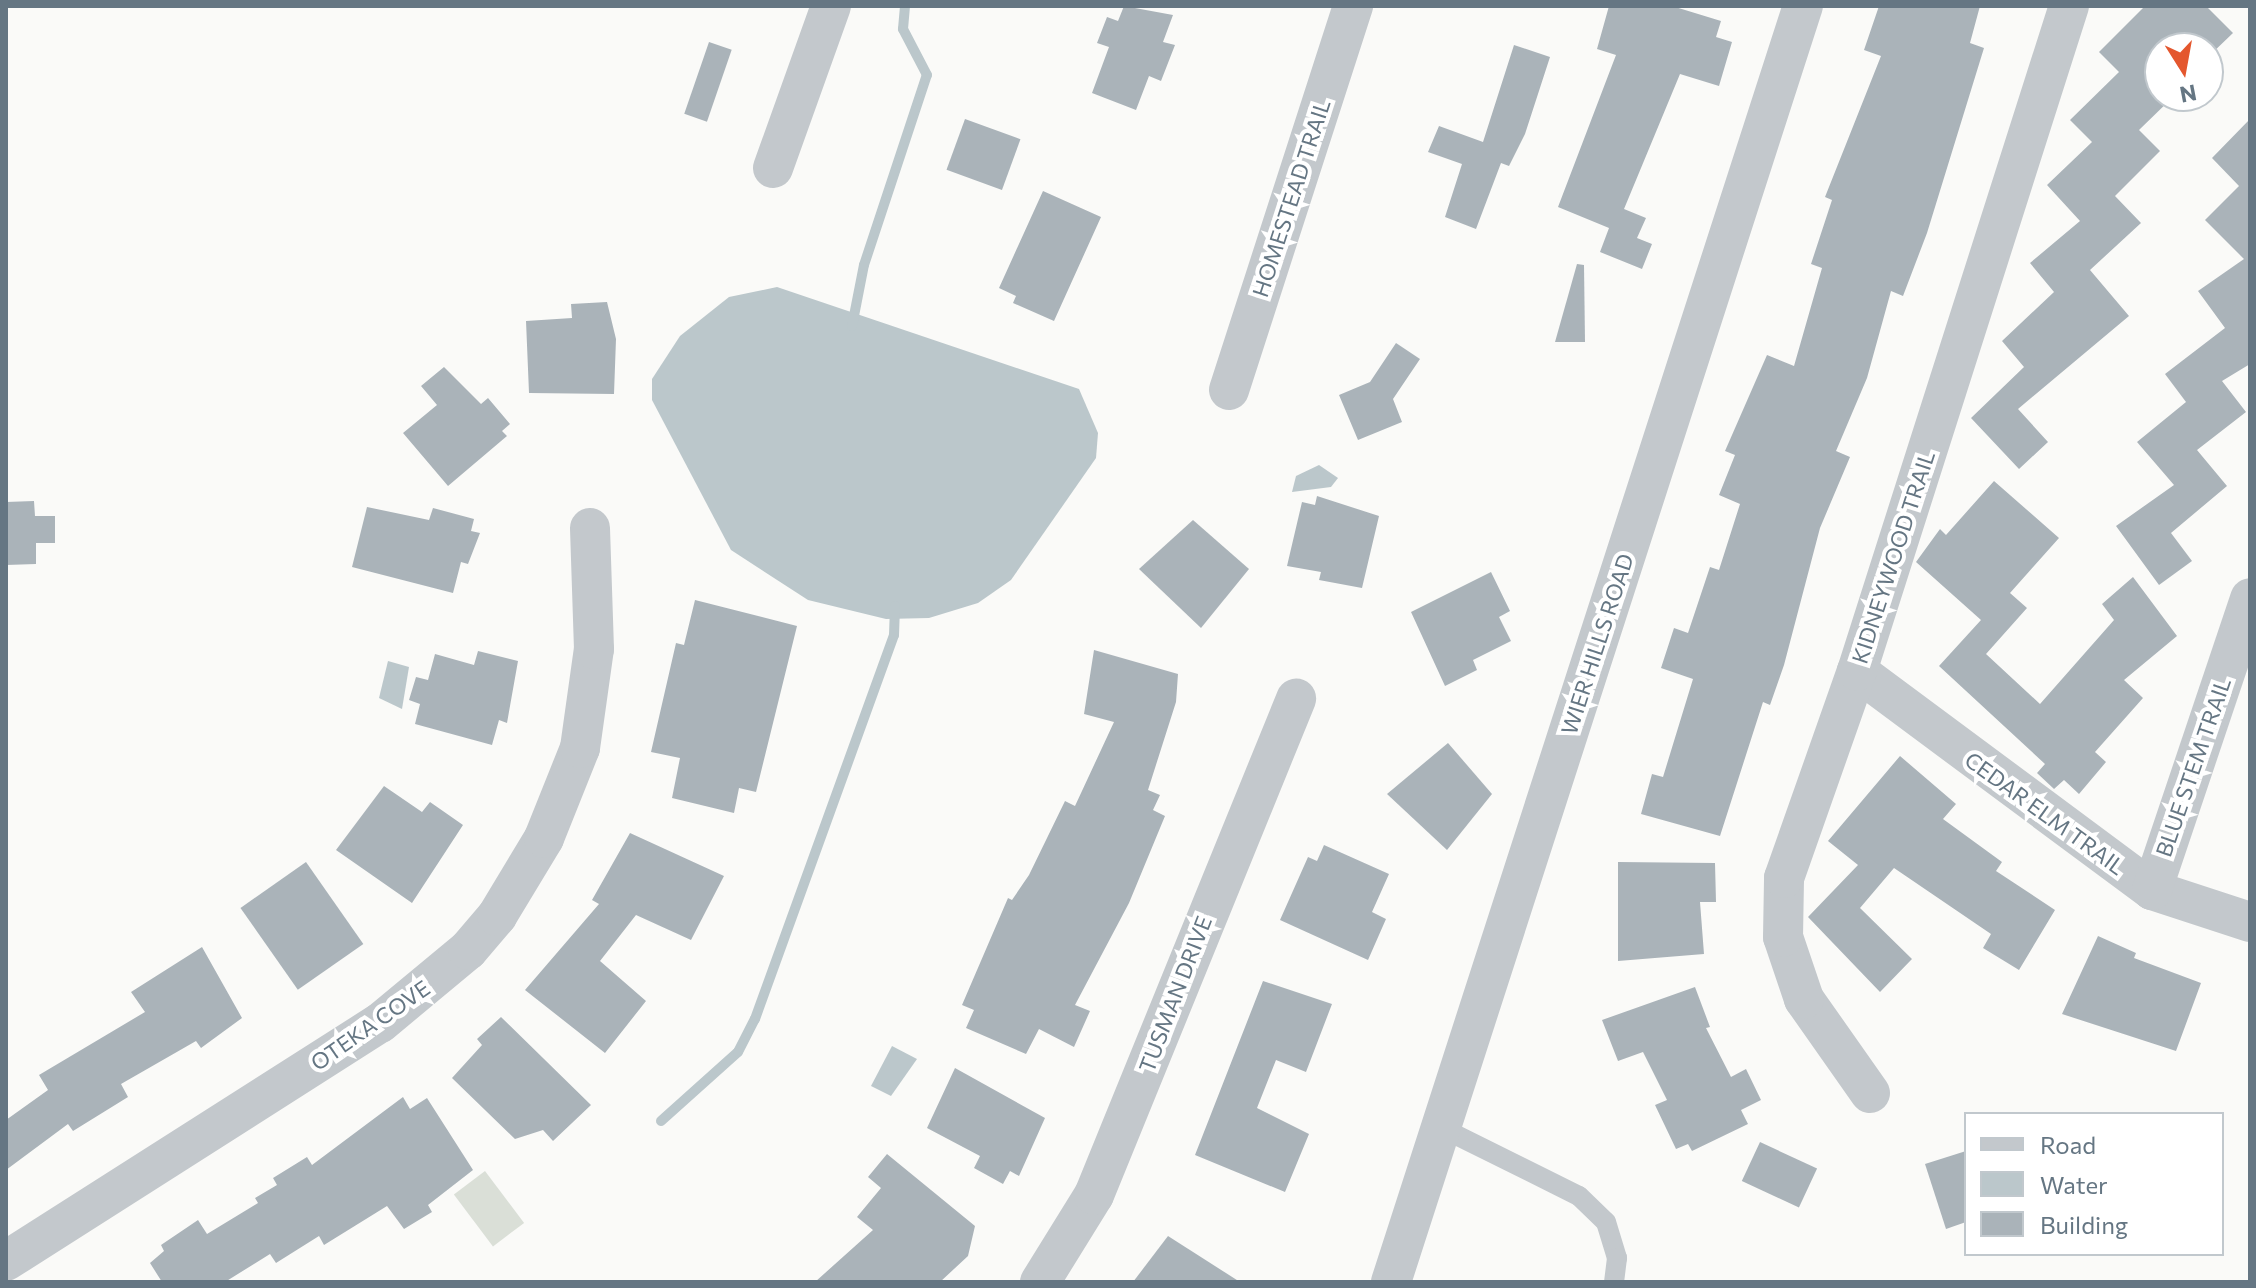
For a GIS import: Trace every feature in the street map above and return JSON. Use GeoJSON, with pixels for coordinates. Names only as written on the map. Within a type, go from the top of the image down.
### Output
{"type":"FeatureCollection","features":[{"type":"Feature","properties":{"kind":"street"},"geometry":{"type":"LineString","coordinates":[[773,168],[831,6]]}},
{"type":"Feature","properties":{"kind":"street","name":"HOMESTEAD TRAIL"},"geometry":{"type":"LineString","coordinates":[[1229,390],[1353,6]]}},
{"type":"Feature","properties":{"kind":"street","name":"WIER HILLS ROAD"},"geometry":{"type":"LineString","coordinates":[[1391,1282],[1803,6]]}},
{"type":"Feature","properties":{"kind":"street","name":"KIDNEYWOOD TRAIL"},"geometry":{"type":"LineString","coordinates":[[1870,1093],[1804,999],[1783,937],[1784,878],[1857,671],[2069,6]]}},
{"type":"Feature","properties":{"kind":"street","name":"OTEKA COVE"},"geometry":{"type":"LineString","coordinates":[[6,1261],[380,1023],[468,950],[497,916],[544,838],[580,748],[594,649],[590,528]]}},
{"type":"Feature","properties":{"kind":"street","name":"BLUE STEM TRAIL"},"geometry":{"type":"LineString","coordinates":[[2152,890],[2250,598]]}},
{"type":"Feature","properties":{"kind":"street","name":"CEDAR ELM TRAIL"},"geometry":{"type":"LineString","coordinates":[[1857,671],[2152,890],[2250,922]]}},
{"type":"Feature","properties":{"kind":"street","name":"TUSMAN DRIVE"},"geometry":{"type":"LineString","coordinates":[[1040,1282],[1094,1195],[1296,699]]}},
{"type":"Feature","properties":{"kind":"lane"},"geometry":{"type":"LineString","coordinates":[[1440,1127],[1579,1196],[1606,1222],[1617,1258],[1614,1282]]}},
{"type":"Feature","properties":{"kind":"shaded area"},"geometry":{"type":"Polygon","coordinates":[[[485,1171],[524,1223],[493,1246],[454,1194],[485,1171]]]}},
{"type":"Feature","properties":{"kind":"water"},"geometry":{"type":"Polygon","coordinates":[[[777,287],[1079,389],[1098,433],[1096,458],[1011,580],[978,603],[929,618],[886,619],[808,600],[731,550],[652,400],[652,379],[680,336],[729,297],[777,287]]]}},
{"type":"Feature","properties":{"kind":"water"},"geometry":{"type":"Polygon","coordinates":[[[1319,465],[1338,478],[1331,487],[1292,492],[1296,476],[1319,465]]]}},
{"type":"Feature","properties":{"kind":"water"},"geometry":{"type":"Polygon","coordinates":[[[388,661],[409,667],[402,709],[379,698],[388,661]]]}},
{"type":"Feature","properties":{"kind":"water"},"geometry":{"type":"Polygon","coordinates":[[[892,1046],[917,1059],[891,1096],[871,1086],[892,1046]]]}},
{"type":"Feature","properties":{"kind":"building"},"geometry":{"type":"Polygon","coordinates":[[[1124,6],[1173,15],[1163,42],[1175,45],[1161,81],[1149,76],[1136,110],[1092,93],[1109,47],[1097,43],[1107,17],[1118,21],[1124,6]]]}},
{"type":"Feature","properties":{"kind":"building"},"geometry":{"type":"Polygon","coordinates":[[[1609,6],[1672,6],[1721,21],[1716,37],[1732,42],[1719,86],[1680,74],[1624,209],[1646,218],[1637,238],[1652,244],[1642,269],[1600,252],[1609,228],[1558,207],[1616,55],[1597,49],[1609,6]]]}},
{"type":"Feature","properties":{"kind":"building"},"geometry":{"type":"Polygon","coordinates":[[[1879,6],[1980,6],[1970,43],[1984,48],[1927,233],[1903,296],[1891,291],[1867,378],[1836,451],[1850,457],[1820,528],[1784,665],[1770,705],[1763,702],[1720,836],[1641,814],[1652,774],[1663,777],[1693,679],[1661,668],[1674,628],[1688,633],[1710,567],[1719,570],[1740,504],[1719,495],[1735,455],[1725,451],[1767,355],[1794,366],[1822,268],[1811,264],[1832,200],[1825,197],[1881,56],[1864,50],[1879,6]]]}},
{"type":"Feature","properties":{"kind":"building"},"geometry":{"type":"Polygon","coordinates":[[[2145,6],[2206,6],[2233,33],[2224,42],[2224,32],[2144,32],[2144,112],[2158,112],[2139,130],[2160,151],[2115,196],[2141,223],[2090,270],[2129,316],[2018,409],[2048,442],[2019,469],[1971,418],[2024,367],[2002,341],[2054,292],[2030,263],[2080,221],[2047,185],[2092,142],[2070,120],[2119,72],[2099,52],[2145,6]]]}},
{"type":"Feature","properties":{"kind":"building"},"geometry":{"type":"Polygon","coordinates":[[[709,42],[732,50],[707,122],[684,114],[709,42]]]}},
{"type":"Feature","properties":{"kind":"building"},"geometry":{"type":"Polygon","coordinates":[[[1514,45],[1550,57],[1525,134],[1509,166],[1501,163],[1476,229],[1445,217],[1462,164],[1428,152],[1439,126],[1483,142],[1514,45]]]}},
{"type":"Feature","properties":{"kind":"building"},"geometry":{"type":"Polygon","coordinates":[[[965,119],[1020,139],[1002,190],[947,170],[965,119]]]}},
{"type":"Feature","properties":{"kind":"building"},"geometry":{"type":"Polygon","coordinates":[[[2250,119],[2250,364],[2222,381],[2246,412],[2197,450],[2227,486],[2171,533],[2192,561],[2159,585],[2116,526],[2174,485],[2137,442],[2186,402],[2165,374],[2225,328],[2198,291],[2244,259],[2205,220],[2239,186],[2212,158],[2250,119]]]}},
{"type":"Feature","properties":{"kind":"building"},"geometry":{"type":"Polygon","coordinates":[[[1043,191],[1101,217],[1054,321],[1013,303],[1016,296],[999,288],[1043,191]]]}},
{"type":"Feature","properties":{"kind":"building"},"geometry":{"type":"Polygon","coordinates":[[[1577,264],[1584,265],[1585,342],[1555,342],[1577,264]]]}},
{"type":"Feature","properties":{"kind":"building"},"geometry":{"type":"Polygon","coordinates":[[[607,302],[616,339],[614,394],[529,393],[526,321],[572,318],[571,304],[607,302]]]}},
{"type":"Feature","properties":{"kind":"building"},"geometry":{"type":"Polygon","coordinates":[[[1396,343],[1420,359],[1393,399],[1402,422],[1358,440],[1339,395],[1370,382],[1396,343]]]}},
{"type":"Feature","properties":{"kind":"building"},"geometry":{"type":"Polygon","coordinates":[[[444,367],[481,404],[488,398],[510,424],[502,431],[507,436],[448,486],[403,433],[437,405],[421,386],[444,367]]]}},
{"type":"Feature","properties":{"kind":"building"},"geometry":{"type":"Polygon","coordinates":[[[1994,481],[2059,538],[2010,593],[2027,608],[1986,654],[2040,704],[2114,620],[2102,604],[2133,577],[2177,636],[2124,680],[2143,698],[2095,752],[2106,762],[2079,794],[2064,780],[2054,789],[2037,773],[2045,764],[1939,666],[1981,620],[1916,562],[1940,529],[1946,535],[1994,481]]]}},
{"type":"Feature","properties":{"kind":"building"},"geometry":{"type":"Polygon","coordinates":[[[1317,496],[1379,516],[1362,588],[1319,580],[1321,572],[1287,566],[1302,502],[1315,505],[1317,496]]]}},
{"type":"Feature","properties":{"kind":"building"},"geometry":{"type":"Polygon","coordinates":[[[34,501],[35,516],[55,516],[55,543],[36,543],[36,564],[6,565],[6,502],[34,501]]]}},
{"type":"Feature","properties":{"kind":"building"},"geometry":{"type":"Polygon","coordinates":[[[367,507],[429,520],[433,508],[474,519],[471,531],[480,533],[468,564],[461,562],[453,593],[352,567],[367,507]]]}},
{"type":"Feature","properties":{"kind":"building"},"geometry":{"type":"Polygon","coordinates":[[[1193,520],[1249,569],[1201,628],[1139,569],[1193,520]]]}},
{"type":"Feature","properties":{"kind":"building"},"geometry":{"type":"Polygon","coordinates":[[[1491,572],[1510,611],[1499,617],[1511,641],[1473,660],[1477,670],[1445,686],[1411,612],[1491,572]]]}},
{"type":"Feature","properties":{"kind":"building"},"geometry":{"type":"Polygon","coordinates":[[[695,600],[797,626],[756,792],[739,788],[734,813],[672,798],[680,758],[651,752],[676,643],[684,645],[695,600]]]}},
{"type":"Feature","properties":{"kind":"building"},"geometry":{"type":"Polygon","coordinates":[[[1094,650],[1178,674],[1176,702],[1148,790],[1160,795],[1153,810],[1165,816],[1129,903],[1075,1005],[1090,1011],[1074,1047],[1039,1029],[1026,1054],[966,1028],[974,1010],[962,1005],[1008,898],[1012,900],[1029,875],[1065,801],[1075,806],[1114,722],[1084,714],[1094,650]]]}},
{"type":"Feature","properties":{"kind":"building"},"geometry":{"type":"Polygon","coordinates":[[[478,651],[518,661],[507,723],[499,720],[492,745],[415,724],[420,704],[409,700],[416,677],[428,680],[435,654],[474,665],[478,651]]]}},
{"type":"Feature","properties":{"kind":"building"},"geometry":{"type":"Polygon","coordinates":[[[1448,743],[1492,794],[1447,850],[1387,794],[1448,743]]]}},
{"type":"Feature","properties":{"kind":"building"},"geometry":{"type":"Polygon","coordinates":[[[1900,756],[1956,804],[1943,819],[2002,862],[1996,871],[2055,910],[2019,970],[1983,948],[1991,934],[1894,868],[1860,908],[1912,959],[1880,992],[1808,917],[1858,865],[1828,841],[1900,756]]]}},
{"type":"Feature","properties":{"kind":"building"},"geometry":{"type":"Polygon","coordinates":[[[384,786],[422,812],[430,802],[463,825],[412,903],[336,850],[384,786]]]}},
{"type":"Feature","properties":{"kind":"building"},"geometry":{"type":"Polygon","coordinates":[[[630,833],[724,876],[691,940],[636,915],[600,961],[646,1001],[605,1053],[525,990],[599,904],[592,900],[630,833]]]}},
{"type":"Feature","properties":{"kind":"building"},"geometry":{"type":"Polygon","coordinates":[[[1324,845],[1389,874],[1372,912],[1386,919],[1368,960],[1280,920],[1308,857],[1317,861],[1324,845]]]}},
{"type":"Feature","properties":{"kind":"building"},"geometry":{"type":"Polygon","coordinates":[[[306,862],[363,944],[298,990],[240,908],[306,862]]]}},
{"type":"Feature","properties":{"kind":"building"},"geometry":{"type":"Polygon","coordinates":[[[1618,862],[1715,863],[1716,902],[1700,902],[1704,954],[1618,961],[1618,862]]]}},
{"type":"Feature","properties":{"kind":"building"},"geometry":{"type":"Polygon","coordinates":[[[2098,936],[2136,953],[2134,958],[2201,983],[2176,1051],[2062,1014],[2098,936]]]}},
{"type":"Feature","properties":{"kind":"building"},"geometry":{"type":"Polygon","coordinates":[[[202,947],[242,1018],[201,1048],[196,1041],[121,1084],[128,1097],[73,1131],[68,1124],[6,1170],[6,1120],[48,1090],[39,1075],[145,1012],[131,992],[202,947]]]}},
{"type":"Feature","properties":{"kind":"building"},"geometry":{"type":"Polygon","coordinates":[[[1263,981],[1332,1004],[1306,1072],[1276,1060],[1257,1108],[1309,1134],[1285,1192],[1195,1155],[1263,981]]]}},
{"type":"Feature","properties":{"kind":"building"},"geometry":{"type":"Polygon","coordinates":[[[1695,987],[1710,1027],[1706,1028],[1731,1077],[1746,1069],[1761,1100],[1741,1110],[1748,1124],[1692,1151],[1688,1144],[1676,1149],[1655,1105],[1667,1100],[1643,1052],[1618,1061],[1602,1020],[1695,987]]]}},
{"type":"Feature","properties":{"kind":"building"},"geometry":{"type":"Polygon","coordinates":[[[501,1017],[591,1105],[553,1141],[543,1130],[515,1139],[452,1078],[482,1045],[477,1039],[501,1017]]]}},
{"type":"Feature","properties":{"kind":"building"},"geometry":{"type":"Polygon","coordinates":[[[955,1068],[1045,1118],[1019,1176],[1010,1171],[1003,1184],[974,1168],[980,1156],[927,1128],[955,1068]]]}},
{"type":"Feature","properties":{"kind":"building"},"geometry":{"type":"Polygon","coordinates":[[[403,1097],[410,1109],[427,1098],[473,1170],[428,1205],[432,1212],[404,1229],[387,1206],[324,1245],[319,1236],[276,1263],[270,1254],[225,1282],[162,1282],[150,1263],[164,1251],[161,1245],[198,1220],[207,1234],[258,1203],[255,1198],[277,1185],[273,1178],[307,1157],[312,1165],[403,1097]]]}},
{"type":"Feature","properties":{"kind":"building"},"geometry":{"type":"Polygon","coordinates":[[[1760,1142],[1817,1169],[1799,1208],[1742,1181],[1760,1142]]]}},
{"type":"Feature","properties":{"kind":"building"},"geometry":{"type":"Polygon","coordinates":[[[1964,1152],[1964,1223],[1946,1229],[1925,1164],[1964,1152]]]}},
{"type":"Feature","properties":{"kind":"building"},"geometry":{"type":"Polygon","coordinates":[[[887,1154],[975,1226],[968,1256],[940,1282],[815,1282],[873,1230],[857,1217],[881,1188],[868,1177],[887,1154]]]}},
{"type":"Feature","properties":{"kind":"building"},"geometry":{"type":"Polygon","coordinates":[[[1168,1236],[1240,1282],[1133,1282],[1168,1236]]]}},
{"type":"Feature","properties":{"kind":"waterway"},"geometry":{"type":"LineString","coordinates":[[852,326],[864,265],[927,75],[903,29],[905,6]]}},
{"type":"Feature","properties":{"kind":"waterway"},"geometry":{"type":"LineString","coordinates":[[661,1121],[738,1052],[755,1019],[894,635],[895,606]]}}]}
